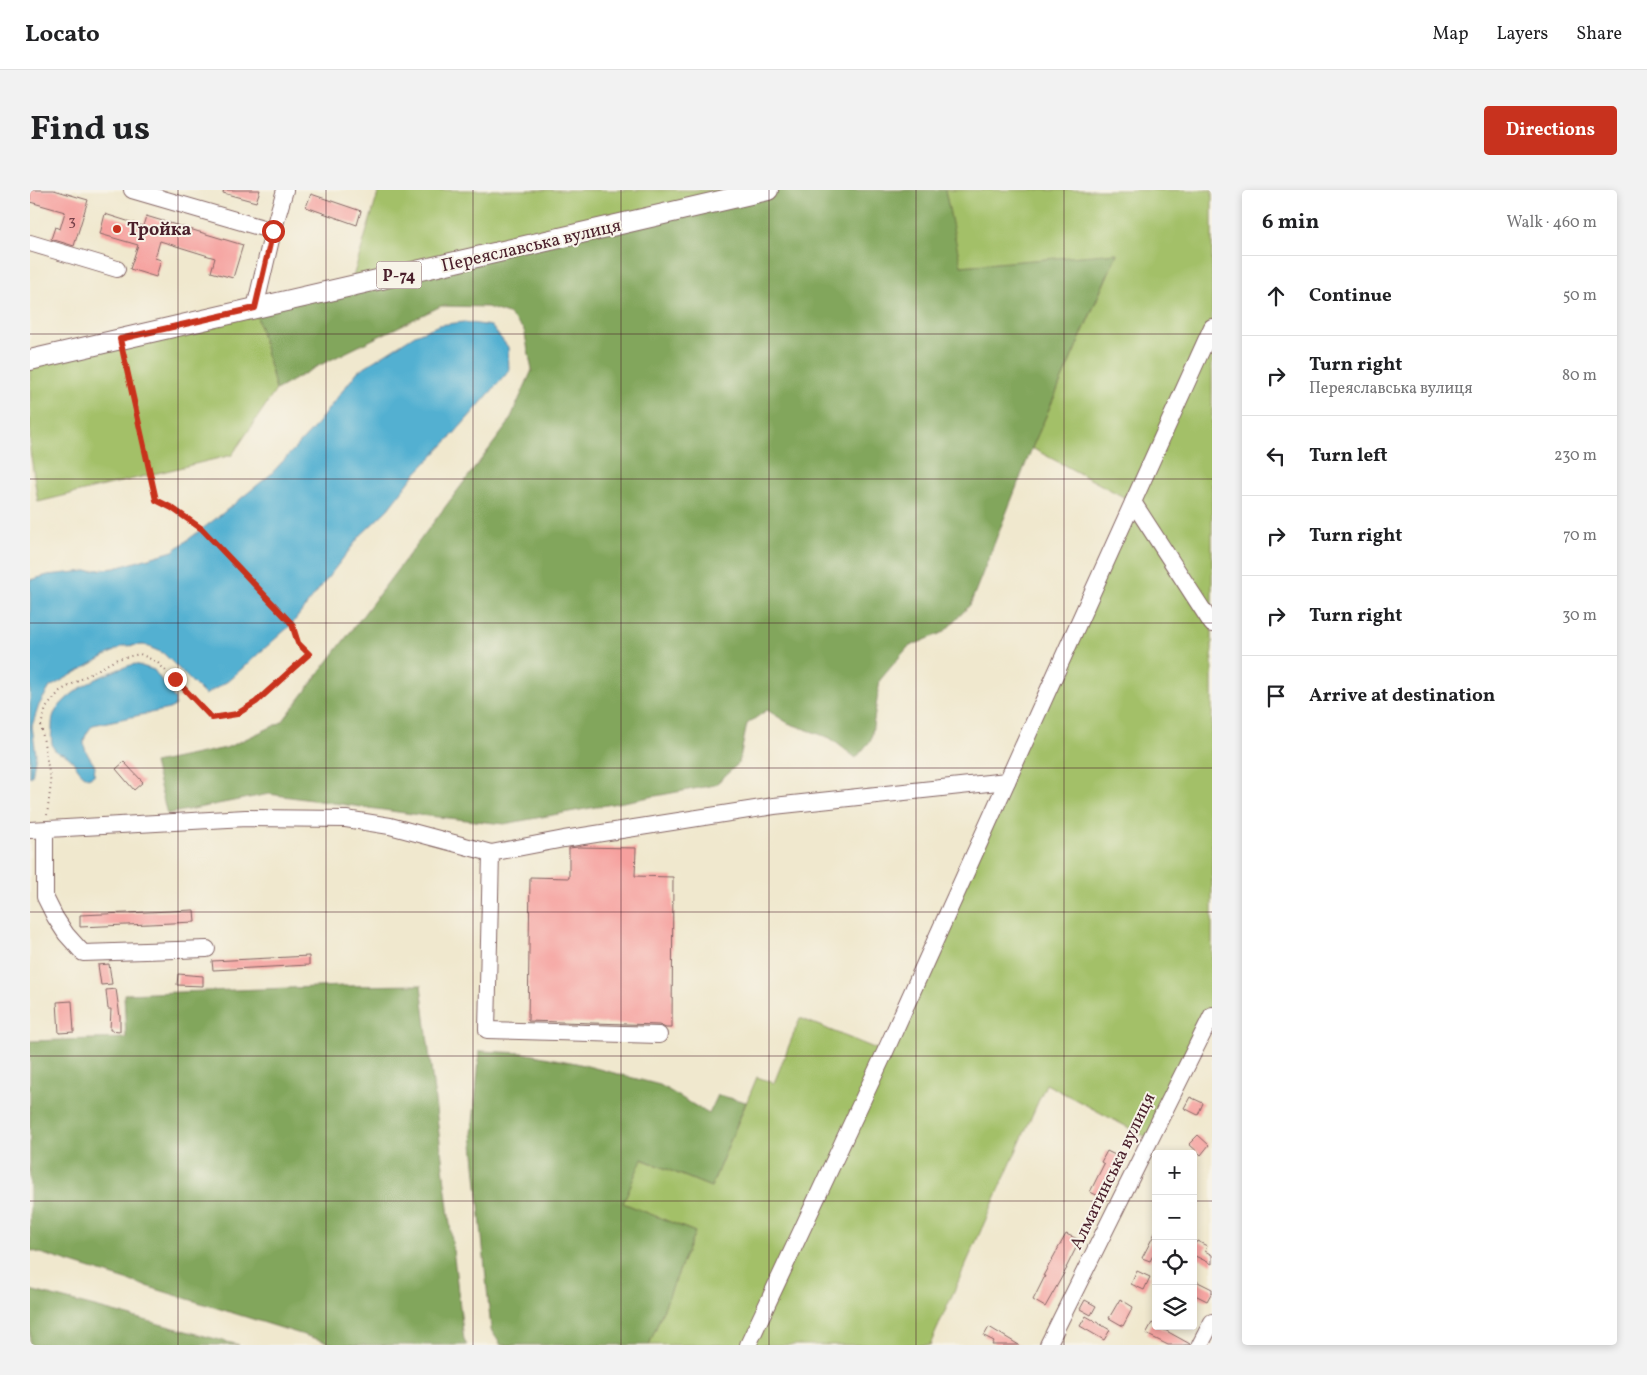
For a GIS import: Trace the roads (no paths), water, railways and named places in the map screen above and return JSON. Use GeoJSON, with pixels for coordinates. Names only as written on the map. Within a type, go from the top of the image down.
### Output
{"type":"FeatureCollection","features":[{"type":"Feature","properties":{"kind":"main road","name":"Переяславська вулиця"},"geometry":{"type":"LineString","coordinates":[[30,360],[768,190]]}},
{"type":"Feature","properties":{"kind":"street"},"geometry":{"type":"LineString","coordinates":[[132,190],[177,196],[273,231]]}},
{"type":"Feature","properties":{"kind":"street"},"geometry":{"type":"LineString","coordinates":[[255,308],[273,231],[285,190]]}},
{"type":"Feature","properties":{"kind":"street"},"geometry":{"type":"LineString","coordinates":[[30,243],[116,269]]}},
{"type":"Feature","properties":{"kind":"street"},"geometry":{"type":"LineString","coordinates":[[748,1345],[885,1052],[1212,327]]}},
{"type":"Feature","properties":{"kind":"street"},"geometry":{"type":"LineString","coordinates":[[1133,502],[1212,624]]}},
{"type":"Feature","properties":{"kind":"street"},"geometry":{"type":"LineString","coordinates":[[207,948],[83,953],[66,934],[45,897],[38,830],[246,818],[346,819],[390,826],[491,853],[564,839],[774,806],[1007,780]]}},
{"type":"Feature","properties":{"kind":"street"},"geometry":{"type":"LineString","coordinates":[[491,853],[488,1030],[659,1035]]}},
{"type":"Feature","properties":{"kind":"street","name":"Алматинська вулиця"},"geometry":{"type":"LineString","coordinates":[[1048,1345],[1212,1015]]}},
{"type":"Feature","properties":{"kind":"street"},"geometry":{"type":"LineString","coordinates":[[1200,1345],[1212,1322]]}},
{"type":"Feature","properties":{"kind":"water"},"geometry":{"type":"Polygon","coordinates":[[[464,322],[491,326],[508,347],[509,371],[452,436],[416,473],[388,509],[361,535],[292,624],[228,681],[205,695],[163,653],[144,645],[123,646],[50,687],[39,705],[32,726],[36,754],[32,776],[30,777],[30,580],[48,575],[115,568],[173,551],[270,475],[312,430],[358,371],[415,335],[439,325],[464,322]]]}},
{"type":"Feature","properties":{"kind":"water"},"geometry":{"type":"Polygon","coordinates":[[[135,664],[154,670],[175,699],[175,706],[169,709],[93,725],[85,736],[84,741],[84,746],[95,766],[94,775],[88,778],[81,773],[70,758],[54,749],[51,737],[54,714],[60,705],[78,689],[113,671],[135,664]]]}},
{"type":"Feature","properties":{"kind":"place","name":"Тройка"},"geometry":{"type":"Point","coordinates":[117,229]}}]}
